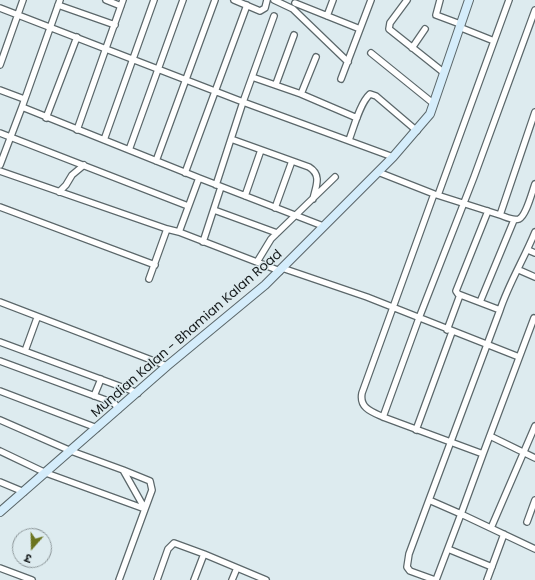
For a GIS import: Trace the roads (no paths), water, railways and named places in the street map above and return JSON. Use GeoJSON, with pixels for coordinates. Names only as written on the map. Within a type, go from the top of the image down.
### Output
{"type":"FeatureCollection","features":[{"type":"Feature","properties":{"kind":"street"},"geometry":{"type":"LineString","coordinates":[[0,65],[23,0]]}},
{"type":"Feature","properties":{"kind":"street"},"geometry":{"type":"LineString","coordinates":[[77,130],[105,47],[115,25],[122,3],[106,0]]}},
{"type":"Feature","properties":{"kind":"street"},"geometry":{"type":"LineString","coordinates":[[104,140],[154,0]]}},
{"type":"Feature","properties":{"kind":"street"},"geometry":{"type":"LineString","coordinates":[[129,150],[183,0]]}},
{"type":"Feature","properties":{"kind":"street"},"geometry":{"type":"LineString","coordinates":[[156,161],[216,0]]}},
{"type":"Feature","properties":{"kind":"street"},"geometry":{"type":"LineString","coordinates":[[234,0],[260,11],[264,11],[268,0]]}},
{"type":"Feature","properties":{"kind":"street"},"geometry":{"type":"LineString","coordinates":[[274,0],[295,4],[360,29]]}},
{"type":"Feature","properties":{"kind":"street"},"geometry":{"type":"LineString","coordinates":[[327,16],[334,0]]}},
{"type":"Feature","properties":{"kind":"street"},"geometry":{"type":"LineString","coordinates":[[341,79],[371,0]]}},
{"type":"Feature","properties":{"kind":"street"},"geometry":{"type":"LineString","coordinates":[[407,0],[390,23],[389,29],[443,72]]}},
{"type":"Feature","properties":{"kind":"street"},"geometry":{"type":"LineString","coordinates":[[440,0],[436,15],[494,41]]}},
{"type":"Feature","properties":{"kind":"street","name":"Mundian Kalan - Bhamian Kalan Road"},"geometry":{"type":"LineString","coordinates":[[0,512],[138,393],[167,366],[231,314],[281,269],[417,132],[430,114],[434,104],[443,72],[469,0]]}},
{"type":"Feature","properties":{"kind":"street"},"geometry":{"type":"LineString","coordinates":[[483,454],[383,417],[364,406],[360,400],[393,307],[509,0]]}},
{"type":"Feature","properties":{"kind":"street"},"geometry":{"type":"LineString","coordinates":[[0,165],[59,2],[115,25]]}},
{"type":"Feature","properties":{"kind":"street"},"geometry":{"type":"LineString","coordinates":[[295,4],[348,62]]}},
{"type":"Feature","properties":{"kind":"street"},"geometry":{"type":"LineString","coordinates":[[185,173],[247,5]]}},
{"type":"Feature","properties":{"kind":"street"},"geometry":{"type":"LineString","coordinates":[[0,8],[105,47],[243,102],[393,157]]}},
{"type":"Feature","properties":{"kind":"street"},"geometry":{"type":"LineString","coordinates":[[383,417],[535,10]]}},
{"type":"Feature","properties":{"kind":"street"},"geometry":{"type":"LineString","coordinates":[[203,242],[214,210],[231,140],[274,16]]}},
{"type":"Feature","properties":{"kind":"street"},"geometry":{"type":"LineString","coordinates":[[412,48],[425,28]]}},
{"type":"Feature","properties":{"kind":"street"},"geometry":{"type":"LineString","coordinates":[[276,84],[294,35]]}},
{"type":"Feature","properties":{"kind":"street"},"geometry":{"type":"LineString","coordinates":[[46,118],[77,37]]}},
{"type":"Feature","properties":{"kind":"street"},"geometry":{"type":"LineString","coordinates":[[371,54],[434,104]]}},
{"type":"Feature","properties":{"kind":"street"},"geometry":{"type":"LineString","coordinates":[[301,94],[316,57]]}},
{"type":"Feature","properties":{"kind":"street"},"geometry":{"type":"LineString","coordinates":[[252,77],[276,84],[357,118]]}},
{"type":"Feature","properties":{"kind":"street"},"geometry":{"type":"LineString","coordinates":[[0,90],[24,99]]}},
{"type":"Feature","properties":{"kind":"street"},"geometry":{"type":"LineString","coordinates":[[349,140],[367,97],[374,94],[417,132]]}},
{"type":"Feature","properties":{"kind":"street"},"geometry":{"type":"LineString","coordinates":[[22,107],[185,173],[323,226]]}},
{"type":"Feature","properties":{"kind":"street"},"geometry":{"type":"LineString","coordinates":[[500,215],[535,112]]}},
{"type":"Feature","properties":{"kind":"street"},"geometry":{"type":"LineString","coordinates":[[0,133],[188,206]]}},
{"type":"Feature","properties":{"kind":"street"},"geometry":{"type":"LineString","coordinates":[[231,140],[310,167],[318,176],[313,199]]}},
{"type":"Feature","properties":{"kind":"street"},"geometry":{"type":"LineString","coordinates":[[245,196],[261,150]]}},
{"type":"Feature","properties":{"kind":"street"},"geometry":{"type":"LineString","coordinates":[[274,208],[292,161]]}},
{"type":"Feature","properties":{"kind":"street"},"geometry":{"type":"LineString","coordinates":[[59,192],[66,185],[72,175],[84,165]]}},
{"type":"Feature","properties":{"kind":"street"},"geometry":{"type":"LineString","coordinates":[[0,171],[166,229],[179,232],[257,262],[393,307],[450,331],[519,357]]}},
{"type":"Feature","properties":{"kind":"street"},"geometry":{"type":"LineString","coordinates":[[378,172],[436,194],[514,220],[520,219],[524,215],[535,184]]}},
{"type":"Feature","properties":{"kind":"street"},"geometry":{"type":"LineString","coordinates":[[257,262],[266,245],[277,233],[335,177]]}},
{"type":"Feature","properties":{"kind":"street"},"geometry":{"type":"LineString","coordinates":[[179,232],[199,178]]}},
{"type":"Feature","properties":{"kind":"street"},"geometry":{"type":"LineString","coordinates":[[0,207],[155,265]]}},
{"type":"Feature","properties":{"kind":"street"},"geometry":{"type":"LineString","coordinates":[[214,210],[277,233]]}},
{"type":"Feature","properties":{"kind":"street"},"geometry":{"type":"LineString","coordinates":[[488,211],[456,291],[500,310]]}},
{"type":"Feature","properties":{"kind":"street"},"geometry":{"type":"LineString","coordinates":[[480,302],[514,220]]}},
{"type":"Feature","properties":{"kind":"street"},"geometry":{"type":"LineString","coordinates":[[150,279],[166,229]]}},
{"type":"Feature","properties":{"kind":"street"},"geometry":{"type":"LineString","coordinates":[[534,318],[436,580],[410,571],[407,567],[409,554],[486,344],[510,285],[519,270],[535,232]]}},
{"type":"Feature","properties":{"kind":"street"},"geometry":{"type":"LineString","coordinates":[[528,250],[535,253]]}},
{"type":"Feature","properties":{"kind":"street"},"geometry":{"type":"LineString","coordinates":[[519,270],[535,277]]}},
{"type":"Feature","properties":{"kind":"street"},"geometry":{"type":"LineString","coordinates":[[416,430],[450,331],[460,294]]}},
{"type":"Feature","properties":{"kind":"street"},"geometry":{"type":"LineString","coordinates":[[0,302],[37,318],[167,366]]}},
{"type":"Feature","properties":{"kind":"street"},"geometry":{"type":"LineString","coordinates":[[26,351],[37,318]]}},
{"type":"Feature","properties":{"kind":"street"},"geometry":{"type":"LineString","coordinates":[[0,342],[138,393]]}},
{"type":"Feature","properties":{"kind":"street"},"geometry":{"type":"LineString","coordinates":[[0,361],[115,404],[118,410]]}},
{"type":"Feature","properties":{"kind":"street"},"geometry":{"type":"LineString","coordinates":[[94,396],[101,379]]}},
{"type":"Feature","properties":{"kind":"street"},"geometry":{"type":"LineString","coordinates":[[0,391],[97,428]]}},
{"type":"Feature","properties":{"kind":"street"},"geometry":{"type":"LineString","coordinates":[[0,420],[71,451],[150,481],[152,490],[119,580]]}},
{"type":"Feature","properties":{"kind":"street"},"geometry":{"type":"LineString","coordinates":[[491,528],[535,426]]}},
{"type":"Feature","properties":{"kind":"street"},"geometry":{"type":"LineString","coordinates":[[490,436],[535,458]]}},
{"type":"Feature","properties":{"kind":"street"},"geometry":{"type":"LineString","coordinates":[[0,451],[46,472],[146,509]]}},
{"type":"Feature","properties":{"kind":"street"},"geometry":{"type":"LineString","coordinates":[[123,470],[146,509]]}},
{"type":"Feature","properties":{"kind":"street"},"geometry":{"type":"LineString","coordinates":[[0,482],[24,492]]}},
{"type":"Feature","properties":{"kind":"street"},"geometry":{"type":"LineString","coordinates":[[429,500],[535,549]]}},
{"type":"Feature","properties":{"kind":"street"},"geometry":{"type":"LineString","coordinates":[[527,522],[535,500]]}},
{"type":"Feature","properties":{"kind":"street"},"geometry":{"type":"LineString","coordinates":[[487,580],[504,534]]}},
{"type":"Feature","properties":{"kind":"street"},"geometry":{"type":"LineString","coordinates":[[157,580],[168,549],[174,544],[204,554],[266,580]]}},
{"type":"Feature","properties":{"kind":"street"},"geometry":{"type":"LineString","coordinates":[[448,549],[492,567]]}},
{"type":"Feature","properties":{"kind":"street"},"geometry":{"type":"LineString","coordinates":[[194,580],[204,554]]}},
{"type":"Feature","properties":{"kind":"street"},"geometry":{"type":"LineString","coordinates":[[0,568],[32,580]]}},
{"type":"Feature","properties":{"kind":"street"},"geometry":{"type":"LineString","coordinates":[[232,580],[237,568]]}}]}
